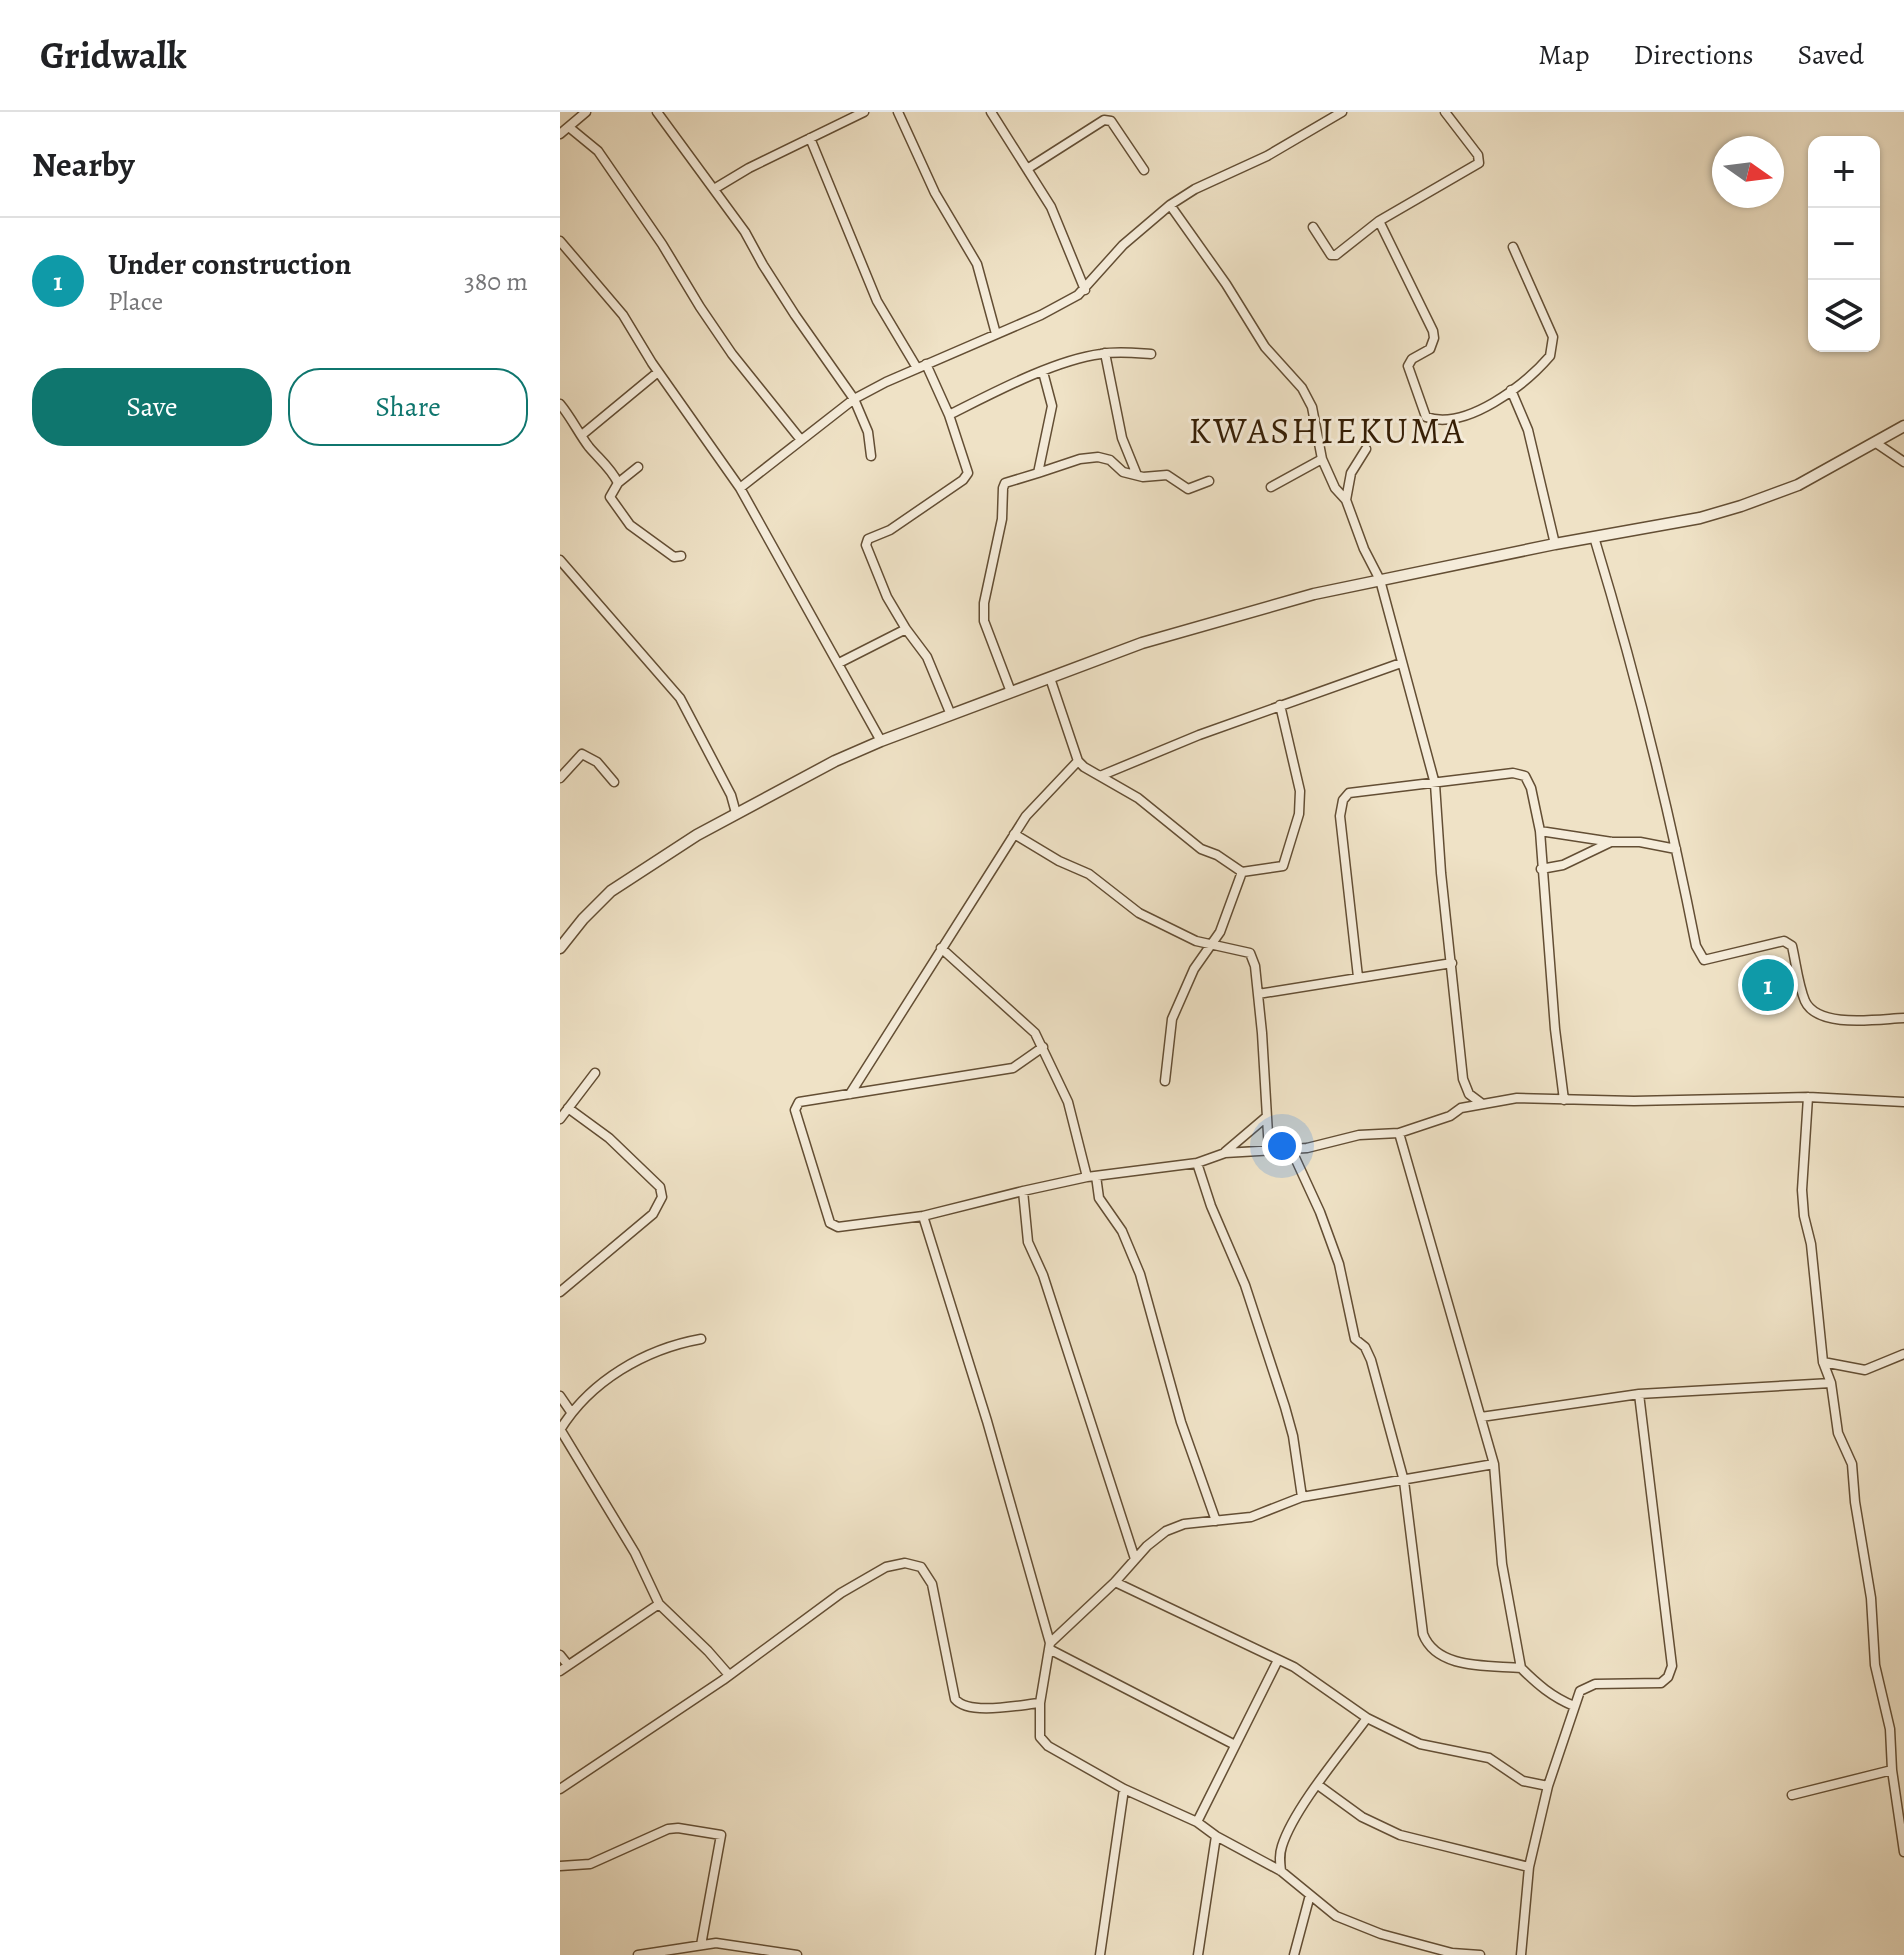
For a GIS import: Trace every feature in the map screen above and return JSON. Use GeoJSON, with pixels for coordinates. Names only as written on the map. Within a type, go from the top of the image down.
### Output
{"type":"FeatureCollection","features":[{"type":"Feature","properties":{"kind":"street"},"geometry":{"type":"LineString","coordinates":[[560,134],[586,112]]}},
{"type":"Feature","properties":{"kind":"street"},"geometry":{"type":"LineString","coordinates":[[657,112],[673,138],[745,232],[795,315],[854,399],[868,432],[871,456]]}},
{"type":"Feature","properties":{"kind":"street"},"geometry":{"type":"LineString","coordinates":[[714,189],[749,168],[864,112]]}},
{"type":"Feature","properties":{"kind":"street"},"geometry":{"type":"LineString","coordinates":[[898,112],[935,193],[977,264],[996,334]]}},
{"type":"Feature","properties":{"kind":"street"},"geometry":{"type":"LineString","coordinates":[[991,112],[1056,219],[1085,290]]}},
{"type":"Feature","properties":{"kind":"street"},"geometry":{"type":"LineString","coordinates":[[1106,112],[1144,170]]}},
{"type":"Feature","properties":{"kind":"street"},"geometry":{"type":"LineString","coordinates":[[740,488],[854,399],[1041,315],[1085,290],[1123,245],[1170,205],[1195,189],[1267,156],[1342,112]]}},
{"type":"Feature","properties":{"kind":"street"},"geometry":{"type":"LineString","coordinates":[[1313,227],[1331,255],[1336,255],[1379,221],[1479,163],[1478,155],[1445,112]]}},
{"type":"Feature","properties":{"kind":"street"},"geometry":{"type":"LineString","coordinates":[[1027,169],[1104,120],[1111,121]]}},
{"type":"Feature","properties":{"kind":"street"},"geometry":{"type":"LineString","coordinates":[[570,128],[598,151],[654,231],[732,354],[801,440]]}},
{"type":"Feature","properties":{"kind":"street"},"geometry":{"type":"LineString","coordinates":[[810,138],[877,301],[922,366],[949,415],[968,473],[963,480],[890,530],[868,539],[866,545],[887,597],[927,657],[951,715]]}},
{"type":"Feature","properties":{"kind":"street"},"geometry":{"type":"LineString","coordinates":[[1170,205],[1226,284],[1265,347],[1302,388],[1312,407],[1322,459],[1335,488],[1346,500],[1364,549],[1380,580],[1435,784],[1441,873],[1463,1079],[1461,1108]]}},
{"type":"Feature","properties":{"kind":"street"},"geometry":{"type":"LineString","coordinates":[[1379,221],[1433,331],[1430,349],[1412,359],[1408,366],[1426,417],[1432,419],[1468,417],[1511,390],[1550,356],[1553,342],[1513,247]]}},
{"type":"Feature","properties":{"kind":"street"},"geometry":{"type":"LineString","coordinates":[[560,241],[606,292],[740,488],[881,741]]}},
{"type":"Feature","properties":{"kind":"street"},"geometry":{"type":"LineString","coordinates":[[949,415],[1043,372],[1105,353],[1151,354]]}},
{"type":"Feature","properties":{"kind":"street"},"geometry":{"type":"LineString","coordinates":[[1105,353],[1122,438],[1137,475]]}},
{"type":"Feature","properties":{"kind":"street"},"geometry":{"type":"LineString","coordinates":[[583,434],[658,372]]}},
{"type":"Feature","properties":{"kind":"street"},"geometry":{"type":"LineString","coordinates":[[1038,473],[1052,406],[1043,372]]}},
{"type":"Feature","properties":{"kind":"street"},"geometry":{"type":"LineString","coordinates":[[1511,390],[1528,430],[1555,544]]}},
{"type":"Feature","properties":{"kind":"street"},"geometry":{"type":"LineString","coordinates":[[560,404],[583,434],[586,444],[613,473],[618,483]]}},
{"type":"Feature","properties":{"kind":"street"},"geometry":{"type":"LineString","coordinates":[[560,948],[611,891],[736,813],[835,761],[881,741],[1142,643],[1314,594],[1555,544],[1700,518],[1772,496],[1798,485],[1904,426]]}},
{"type":"Feature","properties":{"kind":"street"},"geometry":{"type":"LineString","coordinates":[[1876,443],[1904,462]]}},
{"type":"Feature","properties":{"kind":"street"},"geometry":{"type":"LineString","coordinates":[[1346,500],[1352,470],[1366,449]]}},
{"type":"Feature","properties":{"kind":"street"},"geometry":{"type":"LineString","coordinates":[[1011,692],[984,621],[984,603],[1002,519],[1005,483],[1080,459],[1098,457],[1110,460],[1123,472],[1167,475],[1188,489],[1209,481]]}},
{"type":"Feature","properties":{"kind":"street"},"geometry":{"type":"LineString","coordinates":[[1271,487],[1322,459]]}},
{"type":"Feature","properties":{"kind":"street"},"geometry":{"type":"LineString","coordinates":[[638,467],[618,483],[610,497],[630,525],[674,557],[681,556]]}},
{"type":"Feature","properties":{"kind":"street"},"geometry":{"type":"LineString","coordinates":[[1594,537],[1630,656],[1696,946],[1704,960],[1784,941],[1792,946],[1806,1002],[1818,1015],[1839,1020],[1904,1018]]}},
{"type":"Feature","properties":{"kind":"street"},"geometry":{"type":"LineString","coordinates":[[560,560],[680,698],[731,795],[736,813]]}},
{"type":"Feature","properties":{"kind":"street"},"geometry":{"type":"LineString","coordinates":[[839,663],[906,629]]}},
{"type":"Feature","properties":{"kind":"street"},"geometry":{"type":"LineString","coordinates":[[1100,776],[1280,705],[1401,663]]}},
{"type":"Feature","properties":{"kind":"street"},"geometry":{"type":"LineString","coordinates":[[1050,678],[1078,761],[1138,798],[1201,849],[1217,855],[1242,872],[1283,866],[1299,814],[1300,791],[1280,705]]}},
{"type":"Feature","properties":{"kind":"street"},"geometry":{"type":"LineString","coordinates":[[560,778],[582,754],[597,762],[614,782]]}},
{"type":"Feature","properties":{"kind":"street"},"geometry":{"type":"LineString","coordinates":[[850,1094],[1014,834],[1031,810],[1078,761]]}},
{"type":"Feature","properties":{"kind":"street"},"geometry":{"type":"LineString","coordinates":[[1358,977],[1340,806],[1349,793],[1519,773],[1525,776],[1531,788],[1540,831],[1555,1029],[1564,1100]]}},
{"type":"Feature","properties":{"kind":"street"},"geometry":{"type":"LineString","coordinates":[[1540,831],[1676,849]]}},
{"type":"Feature","properties":{"kind":"street"},"geometry":{"type":"LineString","coordinates":[[1014,834],[1059,861],[1089,874],[1133,910],[1192,939],[1250,953],[1255,966],[1258,994],[1269,1151]]}},
{"type":"Feature","properties":{"kind":"street"},"geometry":{"type":"LineString","coordinates":[[1541,869],[1563,865],[1612,842]]}},
{"type":"Feature","properties":{"kind":"street"},"geometry":{"type":"LineString","coordinates":[[1165,1081],[1172,1019],[1194,969],[1213,945],[1242,872]]}},
{"type":"Feature","properties":{"kind":"street"},"geometry":{"type":"LineString","coordinates":[[941,948],[1028,1025],[1043,1047],[1068,1102],[1099,1198],[1122,1231],[1140,1274],[1181,1422],[1216,1521]]}},
{"type":"Feature","properties":{"kind":"street"},"geometry":{"type":"LineString","coordinates":[[1258,994],[1452,963]]}},
{"type":"Feature","properties":{"kind":"street"},"geometry":{"type":"LineString","coordinates":[[1043,1047],[1013,1068],[799,1102],[796,1106],[828,1219],[838,1227],[923,1216],[1091,1176],[1197,1163],[1225,1153],[1291,1149],[1359,1135],[1399,1133],[1450,1116],[1461,1108],[1517,1098],[1808,1097],[1904,1102]]}},
{"type":"Feature","properties":{"kind":"street"},"geometry":{"type":"LineString","coordinates":[[560,1119],[595,1073]]}},
{"type":"Feature","properties":{"kind":"street"},"geometry":{"type":"LineString","coordinates":[[1463,1079],[1469,1094],[1481,1103]]}},
{"type":"Feature","properties":{"kind":"street"},"geometry":{"type":"LineString","coordinates":[[1808,1097],[1802,1190],[1823,1362],[1831,1383],[1838,1433],[1852,1464],[1871,1598],[1875,1665],[1890,1729],[1892,1770],[1904,1852]]}},
{"type":"Feature","properties":{"kind":"street"},"geometry":{"type":"LineString","coordinates":[[560,1292],[653,1214],[662,1197],[660,1187],[601,1132],[568,1108]]}},
{"type":"Feature","properties":{"kind":"street"},"geometry":{"type":"LineString","coordinates":[[1225,1153],[1265,1118]]}},
{"type":"Feature","properties":{"kind":"street"},"geometry":{"type":"LineString","coordinates":[[1399,1133],[1494,1464],[1502,1564],[1521,1668],[1540,1687],[1574,1706]]}},
{"type":"Feature","properties":{"kind":"street"},"geometry":{"type":"LineString","coordinates":[[1291,1149],[1331,1240],[1355,1339],[1365,1347],[1371,1360],[1404,1481],[1423,1634],[1427,1644],[1440,1656],[1465,1664],[1521,1668]]}},
{"type":"Feature","properties":{"kind":"street"},"geometry":{"type":"LineString","coordinates":[[1197,1163],[1211,1206],[1245,1285],[1285,1407],[1293,1436],[1302,1497]]}},
{"type":"Feature","properties":{"kind":"street"},"geometry":{"type":"LineString","coordinates":[[1023,1191],[1028,1242],[1043,1275],[1135,1559]]}},
{"type":"Feature","properties":{"kind":"street"},"geometry":{"type":"LineString","coordinates":[[923,1216],[987,1421],[1050,1646],[1040,1703],[1040,1737],[1048,1746],[1124,1789],[1197,1822],[1216,1836],[1281,1871],[1336,1916],[1381,1934],[1452,1953],[1480,1955]]}},
{"type":"Feature","properties":{"kind":"street"},"geometry":{"type":"LineString","coordinates":[[701,1339],[657,1350],[629,1365],[604,1382],[571,1412],[560,1430],[635,1553],[659,1604],[729,1675]]}},
{"type":"Feature","properties":{"kind":"street"},"geometry":{"type":"LineString","coordinates":[[1823,1362],[1865,1370],[1904,1354]]}},
{"type":"Feature","properties":{"kind":"street"},"geometry":{"type":"LineString","coordinates":[[1481,1417],[1639,1394],[1831,1383]]}},
{"type":"Feature","properties":{"kind":"street"},"geometry":{"type":"LineString","coordinates":[[1521,1955],[1529,1867],[1548,1786],[1580,1691],[1586,1686],[1661,1683],[1668,1677],[1672,1666],[1639,1394]]}},
{"type":"Feature","properties":{"kind":"street"},"geometry":{"type":"LineString","coordinates":[[560,1396],[571,1412]]}},
{"type":"Feature","properties":{"kind":"street"},"geometry":{"type":"LineString","coordinates":[[1050,1646],[1166,1531],[1184,1524],[1251,1517],[1302,1497],[1494,1464]]}},
{"type":"Feature","properties":{"kind":"street"},"geometry":{"type":"LineString","coordinates":[[560,1789],[729,1675],[841,1593],[886,1567],[905,1563],[921,1567],[932,1584],[955,1699],[960,1705],[991,1708],[1040,1703]]}},
{"type":"Feature","properties":{"kind":"street"},"geometry":{"type":"LineString","coordinates":[[1115,1582],[1278,1660],[1307,1676],[1367,1718],[1420,1744],[1489,1758],[1523,1781],[1548,1786]]}},
{"type":"Feature","properties":{"kind":"street"},"geometry":{"type":"LineString","coordinates":[[560,1671],[659,1604]]}},
{"type":"Feature","properties":{"kind":"street"},"geometry":{"type":"LineString","coordinates":[[1050,1646],[1235,1745]]}},
{"type":"Feature","properties":{"kind":"street"},"geometry":{"type":"LineString","coordinates":[[560,1655],[568,1665]]}},
{"type":"Feature","properties":{"kind":"street"},"geometry":{"type":"LineString","coordinates":[[1197,1822],[1278,1660]]}},
{"type":"Feature","properties":{"kind":"street"},"geometry":{"type":"LineString","coordinates":[[1281,1871],[1279,1858],[1282,1845],[1318,1785],[1367,1718]]}},
{"type":"Feature","properties":{"kind":"street"},"geometry":{"type":"LineString","coordinates":[[1792,1795],[1892,1770]]}},
{"type":"Feature","properties":{"kind":"street"},"geometry":{"type":"LineString","coordinates":[[1318,1785],[1362,1817],[1400,1835],[1529,1867]]}},
{"type":"Feature","properties":{"kind":"street"},"geometry":{"type":"LineString","coordinates":[[1100,1955],[1124,1789]]}},
{"type":"Feature","properties":{"kind":"street"},"geometry":{"type":"LineString","coordinates":[[560,1866],[590,1864],[668,1829],[721,1835],[701,1945]]}},
{"type":"Feature","properties":{"kind":"street"},"geometry":{"type":"LineString","coordinates":[[1198,1955],[1216,1836]]}},
{"type":"Feature","properties":{"kind":"street"},"geometry":{"type":"LineString","coordinates":[[1294,1955],[1310,1895]]}},
{"type":"Feature","properties":{"kind":"street"},"geometry":{"type":"LineString","coordinates":[[638,1955],[701,1945],[797,1955]]}},
{"type":"Feature","properties":{"kind":"place","name":"Under construction"},"geometry":{"type":"Point","coordinates":[1768,985]}},
{"type":"Feature","properties":{"kind":"district","name":"KWASHIEKUMA"},"geometry":{"type":"Point","coordinates":[1327,430]}}]}
